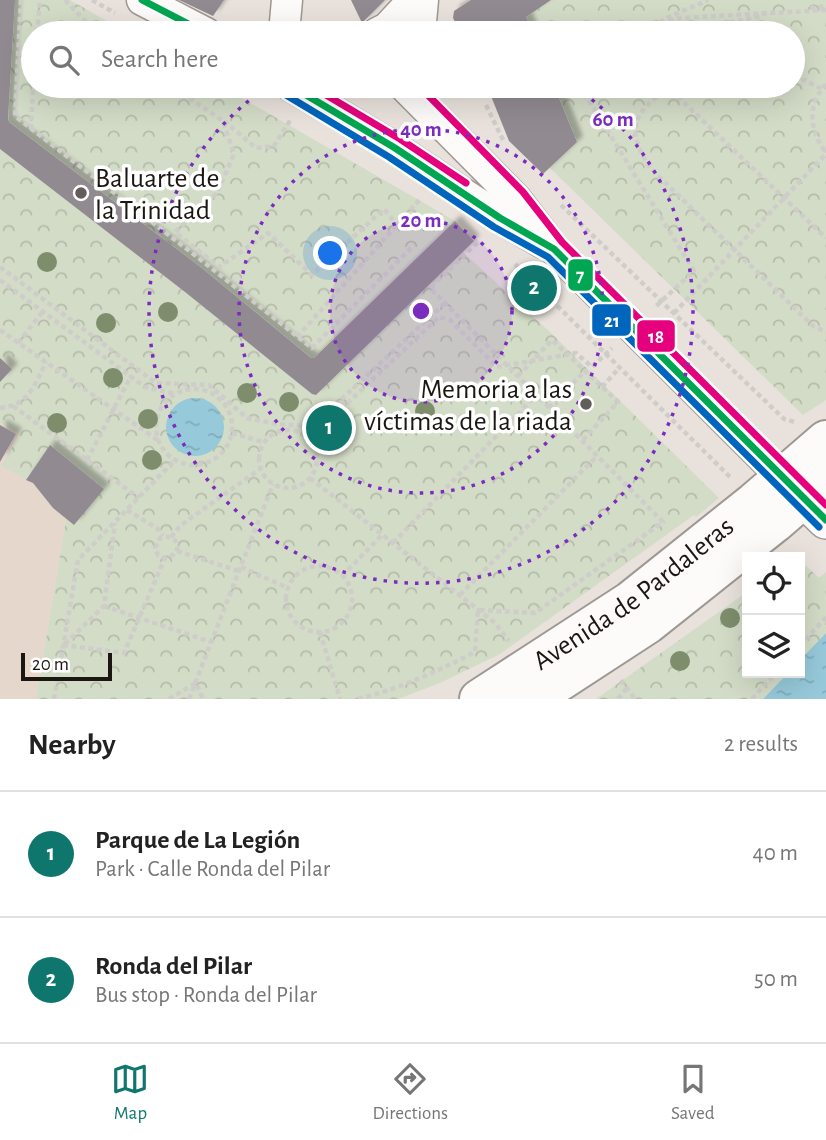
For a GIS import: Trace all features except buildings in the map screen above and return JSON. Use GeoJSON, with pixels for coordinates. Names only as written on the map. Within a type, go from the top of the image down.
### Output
{"type":"FeatureCollection","features":[{"type":"Feature","properties":{"kind":"main road"},"geometry":{"type":"LineString","coordinates":[[810,494],[826,440]]}},
{"type":"Feature","properties":{"kind":"main road","name":"Avenida de Pardaleras"},"geometry":{"type":"LineString","coordinates":[[479,699],[630,601],[754,502],[810,494]]}},
{"type":"Feature","properties":{"kind":"main road","name":"Avenida de Pardaleras"},"geometry":{"type":"LineString","coordinates":[[533,699],[648,624],[810,494]]}},
{"type":"Feature","properties":{"kind":"street"},"geometry":{"type":"LineString","coordinates":[[142,0],[183,21]]}},
{"type":"Feature","properties":{"kind":"street"},"geometry":{"type":"LineString","coordinates":[[285,21],[287,0]]}},
{"type":"Feature","properties":{"kind":"street"},"geometry":{"type":"LineString","coordinates":[[394,21],[413,0]]}},
{"type":"Feature","properties":{"kind":"street"},"geometry":{"type":"LineString","coordinates":[[421,21],[423,0]]}},
{"type":"Feature","properties":{"kind":"street"},"geometry":{"type":"LineString","coordinates":[[304,98],[395,148],[500,218],[554,249]]}},
{"type":"Feature","properties":{"kind":"street"},"geometry":{"type":"LineString","coordinates":[[395,148],[408,146],[421,135],[425,123],[418,98]]}},
{"type":"Feature","properties":{"kind":"street"},"geometry":{"type":"LineString","coordinates":[[422,98],[516,199],[554,249],[633,328],[810,494]]}},
{"type":"Feature","properties":{"kind":"path"},"geometry":{"type":"LineString","coordinates":[[21,0],[15,116],[312,348],[414,245]]}},
{"type":"Feature","properties":{"kind":"path"},"geometry":{"type":"LineString","coordinates":[[38,21],[40,0]]}},
{"type":"Feature","properties":{"kind":"path"},"geometry":{"type":"LineString","coordinates":[[65,0],[86,21]]}},
{"type":"Feature","properties":{"kind":"path"},"geometry":{"type":"LineString","coordinates":[[660,21],[682,9],[708,0]]}},
{"type":"Feature","properties":{"kind":"path"},"geometry":{"type":"LineString","coordinates":[[671,21],[679,18],[826,8]]}},
{"type":"Feature","properties":{"kind":"path"},"geometry":{"type":"LineString","coordinates":[[737,21],[787,12]]}},
{"type":"Feature","properties":{"kind":"path"},"geometry":{"type":"LineString","coordinates":[[805,80],[821,89]]}},
{"type":"Feature","properties":{"kind":"path"},"geometry":{"type":"LineString","coordinates":[[674,313],[826,154],[813,130],[812,115],[814,102],[826,84]]}},
{"type":"Feature","properties":{"kind":"path"},"geometry":{"type":"LineString","coordinates":[[31,130],[32,98]]}},
{"type":"Feature","properties":{"kind":"path"},"geometry":{"type":"LineString","coordinates":[[189,98],[256,148],[274,146],[301,98]]}},
{"type":"Feature","properties":{"kind":"path"},"geometry":{"type":"LineString","coordinates":[[0,267],[156,383],[209,385],[247,418],[277,424],[322,426],[439,317],[450,320],[497,367],[576,353],[592,367],[694,271],[587,98]]}},
{"type":"Feature","properties":{"kind":"path"},"geometry":{"type":"LineString","coordinates":[[654,98],[636,119],[635,136],[650,168],[813,326],[826,332]]}},
{"type":"Feature","properties":{"kind":"path"},"geometry":{"type":"LineString","coordinates":[[679,98],[826,238]]}},
{"type":"Feature","properties":{"kind":"path"},"geometry":{"type":"LineString","coordinates":[[486,105],[506,147]]}},
{"type":"Feature","properties":{"kind":"path"},"geometry":{"type":"LineString","coordinates":[[223,121],[234,154],[230,164],[217,193],[175,232],[219,267],[268,233],[312,275],[384,209],[397,225]]}},
{"type":"Feature","properties":{"kind":"path"},"geometry":{"type":"LineString","coordinates":[[554,198],[783,419]]}},
{"type":"Feature","properties":{"kind":"path"},"geometry":{"type":"LineString","coordinates":[[298,337],[419,201]]}},
{"type":"Feature","properties":{"kind":"path"},"geometry":{"type":"LineString","coordinates":[[478,610],[535,613],[663,522],[430,288],[485,234]]}},
{"type":"Feature","properties":{"kind":"path"},"geometry":{"type":"LineString","coordinates":[[513,262],[754,502]]}},
{"type":"Feature","properties":{"kind":"path"},"geometry":{"type":"LineString","coordinates":[[0,280],[145,387],[177,394]]}},
{"type":"Feature","properties":{"kind":"path"},"geometry":{"type":"LineString","coordinates":[[304,434],[445,303]]}},
{"type":"Feature","properties":{"kind":"path"},"geometry":{"type":"LineString","coordinates":[[18,343],[43,311]]}},
{"type":"Feature","properties":{"kind":"path"},"geometry":{"type":"LineString","coordinates":[[0,330],[159,441],[175,460],[199,465],[221,454],[232,433],[232,420],[228,409],[219,399],[204,390],[185,390],[170,399],[159,414],[159,441]]}},
{"type":"Feature","properties":{"kind":"path"},"geometry":{"type":"LineString","coordinates":[[518,376],[552,340],[618,402],[582,441]]}},
{"type":"Feature","properties":{"kind":"path"},"geometry":{"type":"LineString","coordinates":[[0,408],[13,406],[25,399],[46,362]]}},
{"type":"Feature","properties":{"kind":"path"},"geometry":{"type":"LineString","coordinates":[[602,387],[620,367]]}},
{"type":"Feature","properties":{"kind":"path"},"geometry":{"type":"LineString","coordinates":[[550,408],[585,371]]}},
{"type":"Feature","properties":{"kind":"path"},"geometry":{"type":"LineString","coordinates":[[87,460],[131,376]]}},
{"type":"Feature","properties":{"kind":"path"},"geometry":{"type":"LineString","coordinates":[[393,543],[536,395]]}},
{"type":"Feature","properties":{"kind":"path"},"geometry":{"type":"LineString","coordinates":[[13,406],[139,498]]}},
{"type":"Feature","properties":{"kind":"path"},"geometry":{"type":"LineString","coordinates":[[286,429],[304,434],[316,449],[315,469],[310,478],[293,488],[283,488],[265,478],[258,460],[263,442],[269,435],[286,429]]}},
{"type":"Feature","properties":{"kind":"path"},"geometry":{"type":"LineString","coordinates":[[232,433],[263,442]]}},
{"type":"Feature","properties":{"kind":"path"},"geometry":{"type":"LineString","coordinates":[[460,595],[597,456]]}},
{"type":"Feature","properties":{"kind":"path"},"geometry":{"type":"LineString","coordinates":[[54,699],[78,560],[175,460]]}},
{"type":"Feature","properties":{"kind":"path"},"geometry":{"type":"LineString","coordinates":[[171,537],[181,525],[260,469]]}},
{"type":"Feature","properties":{"kind":"path"},"geometry":{"type":"LineString","coordinates":[[310,478],[495,623],[512,645]]}},
{"type":"Feature","properties":{"kind":"path"},"geometry":{"type":"LineString","coordinates":[[189,699],[273,484]]}},
{"type":"Feature","properties":{"kind":"path"},"geometry":{"type":"LineString","coordinates":[[127,510],[158,529],[163,536]]}},
{"type":"Feature","properties":{"kind":"path"},"geometry":{"type":"LineString","coordinates":[[63,645],[104,606],[115,522]]}},
{"type":"Feature","properties":{"kind":"path"},"geometry":{"type":"LineString","coordinates":[[342,576],[382,535]]}},
{"type":"Feature","properties":{"kind":"path"},"geometry":{"type":"LineString","coordinates":[[163,536],[171,537],[177,544],[177,551],[165,558],[159,555],[155,548],[157,541],[163,536]]}},
{"type":"Feature","properties":{"kind":"path"},"geometry":{"type":"LineString","coordinates":[[177,551],[240,569],[288,588]]}},
{"type":"Feature","properties":{"kind":"path"},"geometry":{"type":"LineString","coordinates":[[63,645],[124,653],[165,558]]}},
{"type":"Feature","properties":{"kind":"path"},"geometry":{"type":"LineString","coordinates":[[312,566],[334,569],[348,585],[351,606],[347,616],[330,630],[309,631],[292,618],[287,609],[288,588],[293,578],[312,566]]}},
{"type":"Feature","properties":{"kind":"path"},"geometry":{"type":"LineString","coordinates":[[104,606],[211,642]]}},
{"type":"Feature","properties":{"kind":"path"},"geometry":{"type":"LineString","coordinates":[[358,699],[406,684],[475,652],[478,610]]}},
{"type":"Feature","properties":{"kind":"path"},"geometry":{"type":"LineString","coordinates":[[805,640],[826,617]]}},
{"type":"Feature","properties":{"kind":"path"},"geometry":{"type":"LineString","coordinates":[[320,632],[340,699]]}},
{"type":"Feature","properties":{"kind":"path"},"geometry":{"type":"LineString","coordinates":[[752,699],[771,678]]}},
{"type":"Feature","properties":{"kind":"path"},"geometry":{"type":"LineString","coordinates":[[169,699],[196,683]]}},
{"type":"Feature","properties":{"kind":"path"},"geometry":{"type":"LineString","coordinates":[[196,683],[203,699]]}},
{"type":"Feature","properties":{"kind":"path"},"geometry":{"type":"LineString","coordinates":[[618,699],[626,688]]}},
{"type":"Feature","properties":{"kind":"shaded area"},"geometry":{"type":"Polygon","coordinates":[[[0,423],[20,434],[33,483],[66,520],[36,699],[0,699],[0,423]]]}},
{"type":"Feature","properties":{"kind":"green space"},"geometry":{"type":"Polygon","coordinates":[[[15,0],[70,0],[107,21],[21,21],[21,98],[242,98],[455,221],[311,358],[203,269],[9,122],[15,0]]]}},
{"type":"Feature","properties":{"kind":"green space"},"geometry":{"type":"Polygon","coordinates":[[[551,0],[826,0],[826,400],[803,415],[550,168],[577,142],[559,98],[805,98],[805,21],[528,21],[526,17],[551,0]]]}},
{"type":"Feature","properties":{"kind":"green space"},"geometry":{"type":"Polygon","coordinates":[[[0,149],[316,395],[463,252],[550,332],[719,498],[696,517],[694,515],[500,654],[440,683],[398,699],[36,699],[66,520],[33,483],[1,466],[20,434],[0,423],[0,149]]]}},
{"type":"Feature","properties":{"kind":"green space"},"geometry":{"type":"Polygon","coordinates":[[[805,565],[819,578],[826,572],[826,633],[805,655],[805,565]]]}},
{"type":"Feature","properties":{"kind":"green space"},"geometry":{"type":"Polygon","coordinates":[[[742,596],[742,678],[783,678],[763,699],[596,699],[742,596]]]}},
{"type":"Feature","properties":{"kind":"water"},"geometry":{"type":"Polygon","coordinates":[[[189,398],[201,398],[216,406],[224,421],[224,433],[216,448],[201,456],[189,456],[174,448],[166,433],[166,421],[174,406],[189,398]]]}},
{"type":"Feature","properties":{"kind":"water"},"geometry":{"type":"Polygon","coordinates":[[[826,633],[826,699],[763,699],[783,678],[805,678],[805,655],[826,633]]]}},
{"type":"Feature","properties":{"kind":"transit line","name":"7"},"geometry":{"type":"LineString","coordinates":[[142,0],[183,21]]}},
{"type":"Feature","properties":{"kind":"transit line","name":"21"},"geometry":{"type":"LineString","coordinates":[[291,98],[389,157],[494,227],[548,257],[819,527]]}},
{"type":"Feature","properties":{"kind":"transit line","name":"7"},"geometry":{"type":"LineString","coordinates":[[311,98],[395,148],[500,218],[554,249],[826,520]]}},
{"type":"Feature","properties":{"kind":"transit line","name":"18"},"geometry":{"type":"LineString","coordinates":[[331,98],[466,183]]}},
{"type":"Feature","properties":{"kind":"transit line","name":"18"},"geometry":{"type":"LineString","coordinates":[[431,98],[523,192],[562,242],[826,505]]}},
{"type":"Feature","properties":{"kind":"place","name":"Baluarte de la Trinidad"},"geometry":{"type":"Point","coordinates":[81,193]}},
{"type":"Feature","properties":{"kind":"place","name":"Ronda del Pilar"},"geometry":{"type":"Point","coordinates":[534,288]}},
{"type":"Feature","properties":{"kind":"place","name":"Memoria a las víctimas de la riada"},"geometry":{"type":"Point","coordinates":[586,404]}},
{"type":"Feature","properties":{"kind":"place","name":"Parque de La Legión"},"geometry":{"type":"Point","coordinates":[329,428]}}]}
